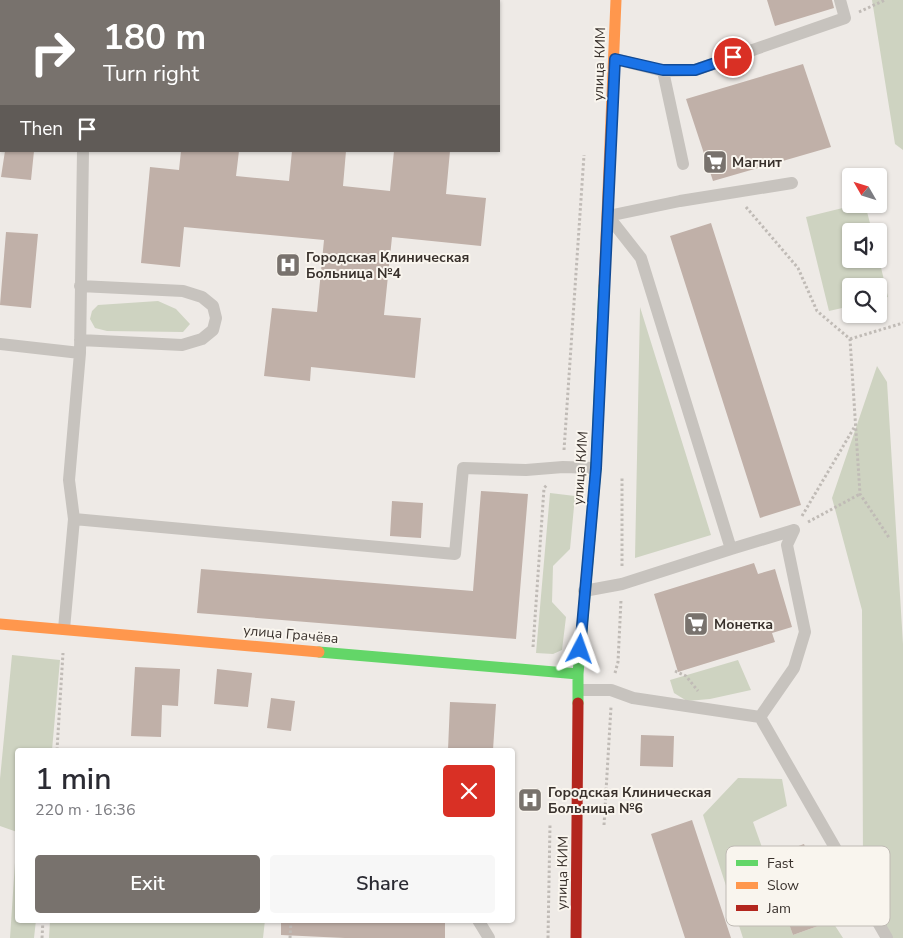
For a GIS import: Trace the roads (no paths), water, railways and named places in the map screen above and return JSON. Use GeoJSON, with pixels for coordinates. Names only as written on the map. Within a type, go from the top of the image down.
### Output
{"type":"FeatureCollection","features":[{"type":"Feature","properties":{"kind":"street","name":"улица КИМ"},"geometry":{"type":"LineString","coordinates":[[576,938],[578,674],[596,468],[615,59],[616,0]]}},
{"type":"Feature","properties":{"kind":"street","name":"улица Грачёва"},"geometry":{"type":"LineString","coordinates":[[0,624],[578,674]]}},
{"type":"Feature","properties":{"kind":"lane"},"geometry":{"type":"LineString","coordinates":[[615,59],[663,70],[695,70],[845,18],[840,0]]}},
{"type":"Feature","properties":{"kind":"lane"},"geometry":{"type":"LineString","coordinates":[[663,70],[683,164]]}},
{"type":"Feature","properties":{"kind":"lane"},"geometry":{"type":"LineString","coordinates":[[64,630],[74,519],[69,480],[80,346],[83,152]]}},
{"type":"Feature","properties":{"kind":"lane"},"geometry":{"type":"LineString","coordinates":[[731,549],[640,258],[608,216],[732,192],[792,183]]}},
{"type":"Feature","properties":{"kind":"lane"},"geometry":{"type":"LineString","coordinates":[[0,344],[80,346],[182,345],[202,339],[213,330],[216,318],[213,306],[202,297],[183,291],[80,286]]}},
{"type":"Feature","properties":{"kind":"lane"},"geometry":{"type":"LineString","coordinates":[[74,519],[455,554],[463,468],[526,470],[563,467],[596,468]]}},
{"type":"Feature","properties":{"kind":"lane"},"geometry":{"type":"LineString","coordinates":[[584,591],[622,584],[794,530],[787,545],[805,632],[794,668],[760,717]]}},
{"type":"Feature","properties":{"kind":"lane"},"geometry":{"type":"LineString","coordinates":[[579,690],[611,690],[633,698],[760,717]]}},
{"type":"Feature","properties":{"kind":"lane"},"geometry":{"type":"LineString","coordinates":[[760,717],[834,846]]}},
{"type":"Feature","properties":{"kind":"lane"},"geometry":{"type":"LineString","coordinates":[[480,923],[489,938]]}},
{"type":"Feature","properties":{"kind":"lane"},"geometry":{"type":"LineString","coordinates":[[880,926],[887,938]]}},
{"type":"Feature","properties":{"kind":"place","name":"Магнит"},"geometry":{"type":"Point","coordinates":[715,162]}},
{"type":"Feature","properties":{"kind":"place","name":"Городская Клиническая Больница №4"},"geometry":{"type":"Point","coordinates":[288,265]}},
{"type":"Feature","properties":{"kind":"place","name":"Монетка"},"geometry":{"type":"Point","coordinates":[696,624]}},
{"type":"Feature","properties":{"kind":"place","name":"Городская Клиническая Больница №6"},"geometry":{"type":"Point","coordinates":[530,800]}}]}
